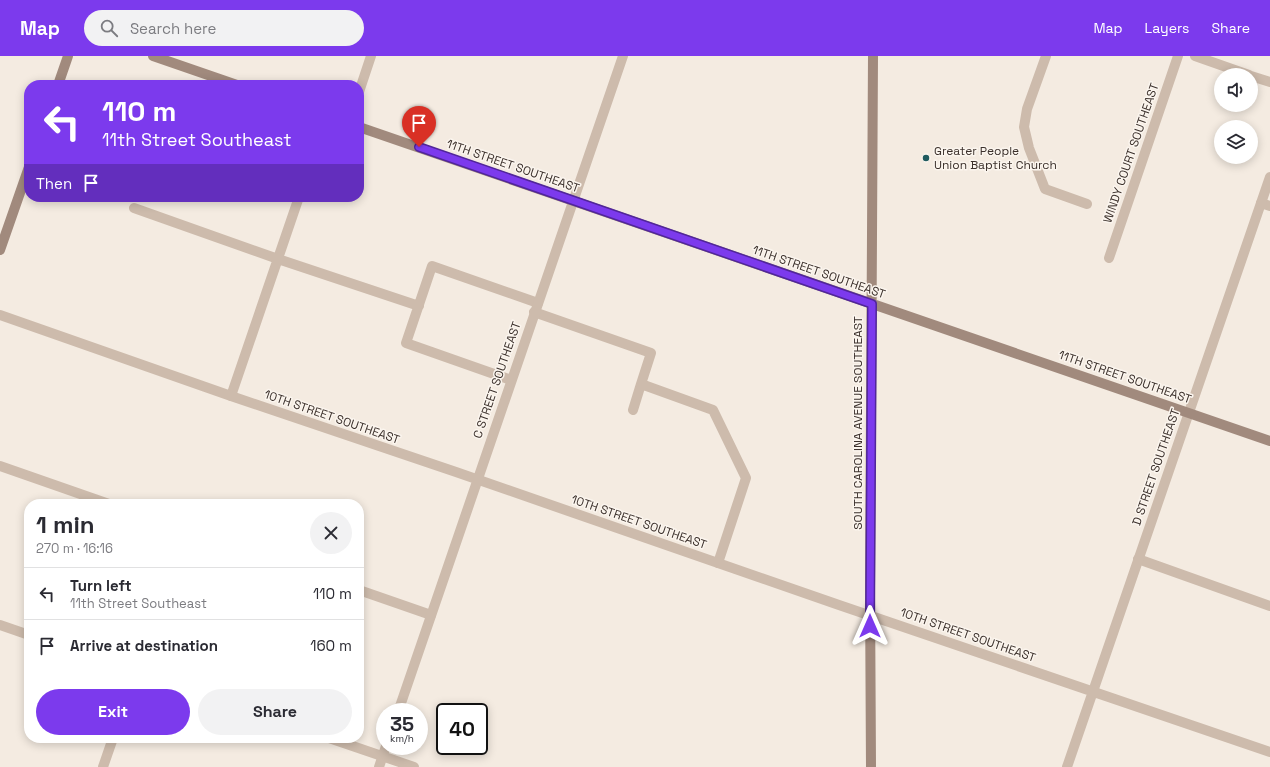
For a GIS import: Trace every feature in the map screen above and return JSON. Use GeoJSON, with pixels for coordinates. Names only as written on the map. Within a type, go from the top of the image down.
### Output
{"type":"FeatureCollection","features":[{"type":"Feature","properties":{"kind":"main road"},"geometry":{"type":"LineString","coordinates":[[60,80],[68,56]]}},
{"type":"Feature","properties":{"kind":"main road"},"geometry":{"type":"LineString","coordinates":[[153,56],[223,80]]}},
{"type":"Feature","properties":{"kind":"main road","name":"SOUTH CAROLINA AVENUE SOUTHEAST"},"geometry":{"type":"LineString","coordinates":[[871,767],[870,615],[873,56]]}},
{"type":"Feature","properties":{"kind":"main road","name":"11TH STREET SOUTHEAST"},"geometry":{"type":"LineString","coordinates":[[364,129],[1270,441]]}},
{"type":"Feature","properties":{"kind":"main road"},"geometry":{"type":"LineString","coordinates":[[0,250],[24,181]]}},
{"type":"Feature","properties":{"kind":"street"},"geometry":{"type":"LineString","coordinates":[[363,80],[371,56]]}},
{"type":"Feature","properties":{"kind":"street","name":"C STREET SOUTHEAST"},"geometry":{"type":"LineString","coordinates":[[401,703],[623,56]]}},
{"type":"Feature","properties":{"kind":"street"},"geometry":{"type":"LineString","coordinates":[[1046,56],[1025,117],[1026,136],[1045,189],[1087,204]]}},
{"type":"Feature","properties":{"kind":"street","name":"WINDY COURT SOUTHEAST"},"geometry":{"type":"LineString","coordinates":[[1109,258],[1178,56]]}},
{"type":"Feature","properties":{"kind":"street"},"geometry":{"type":"LineString","coordinates":[[1195,56],[1230,68]]}},
{"type":"Feature","properties":{"kind":"street"},"geometry":{"type":"LineString","coordinates":[[1258,78],[1270,82]]}},
{"type":"Feature","properties":{"kind":"street","name":"D STREET SOUTHEAST"},"geometry":{"type":"LineString","coordinates":[[1067,767],[1188,413],[1265,205],[1270,177]]}},
{"type":"Feature","properties":{"kind":"street"},"geometry":{"type":"LineString","coordinates":[[231,396],[297,202]]}},
{"type":"Feature","properties":{"kind":"street"},"geometry":{"type":"LineString","coordinates":[[134,208],[278,259],[419,306]]}},
{"type":"Feature","properties":{"kind":"street"},"geometry":{"type":"LineString","coordinates":[[511,380],[406,343],[432,266],[651,353],[633,410]]}},
{"type":"Feature","properties":{"kind":"street","name":"10TH STREET SOUTHEAST"},"geometry":{"type":"LineString","coordinates":[[0,315],[231,396],[477,479],[1270,752]]}},
{"type":"Feature","properties":{"kind":"street"},"geometry":{"type":"LineString","coordinates":[[641,384],[713,410],[746,478],[718,563]]}},
{"type":"Feature","properties":{"kind":"street"},"geometry":{"type":"LineString","coordinates":[[0,466],[95,499]]}},
{"type":"Feature","properties":{"kind":"street"},"geometry":{"type":"LineString","coordinates":[[1138,559],[1270,606]]}},
{"type":"Feature","properties":{"kind":"street"},"geometry":{"type":"LineString","coordinates":[[364,592],[431,615]]}},
{"type":"Feature","properties":{"kind":"street"},"geometry":{"type":"LineString","coordinates":[[0,626],[24,633]]}},
{"type":"Feature","properties":{"kind":"street"},"geometry":{"type":"LineString","coordinates":[[103,767],[111,743]]}},
{"type":"Feature","properties":{"kind":"street"},"geometry":{"type":"LineString","coordinates":[[344,743],[414,767]]}},
{"type":"Feature","properties":{"kind":"street"},"geometry":{"type":"LineString","coordinates":[[379,767],[383,756]]}},
{"type":"Feature","properties":{"kind":"place","name":"Greater People Union Baptist Church"},"geometry":{"type":"Point","coordinates":[926,158]}},
{"type":"Feature","properties":{"kind":"route"},"geometry":{"type":"LineString","coordinates":[[419,147],[872,304],[870,626]]}}]}
